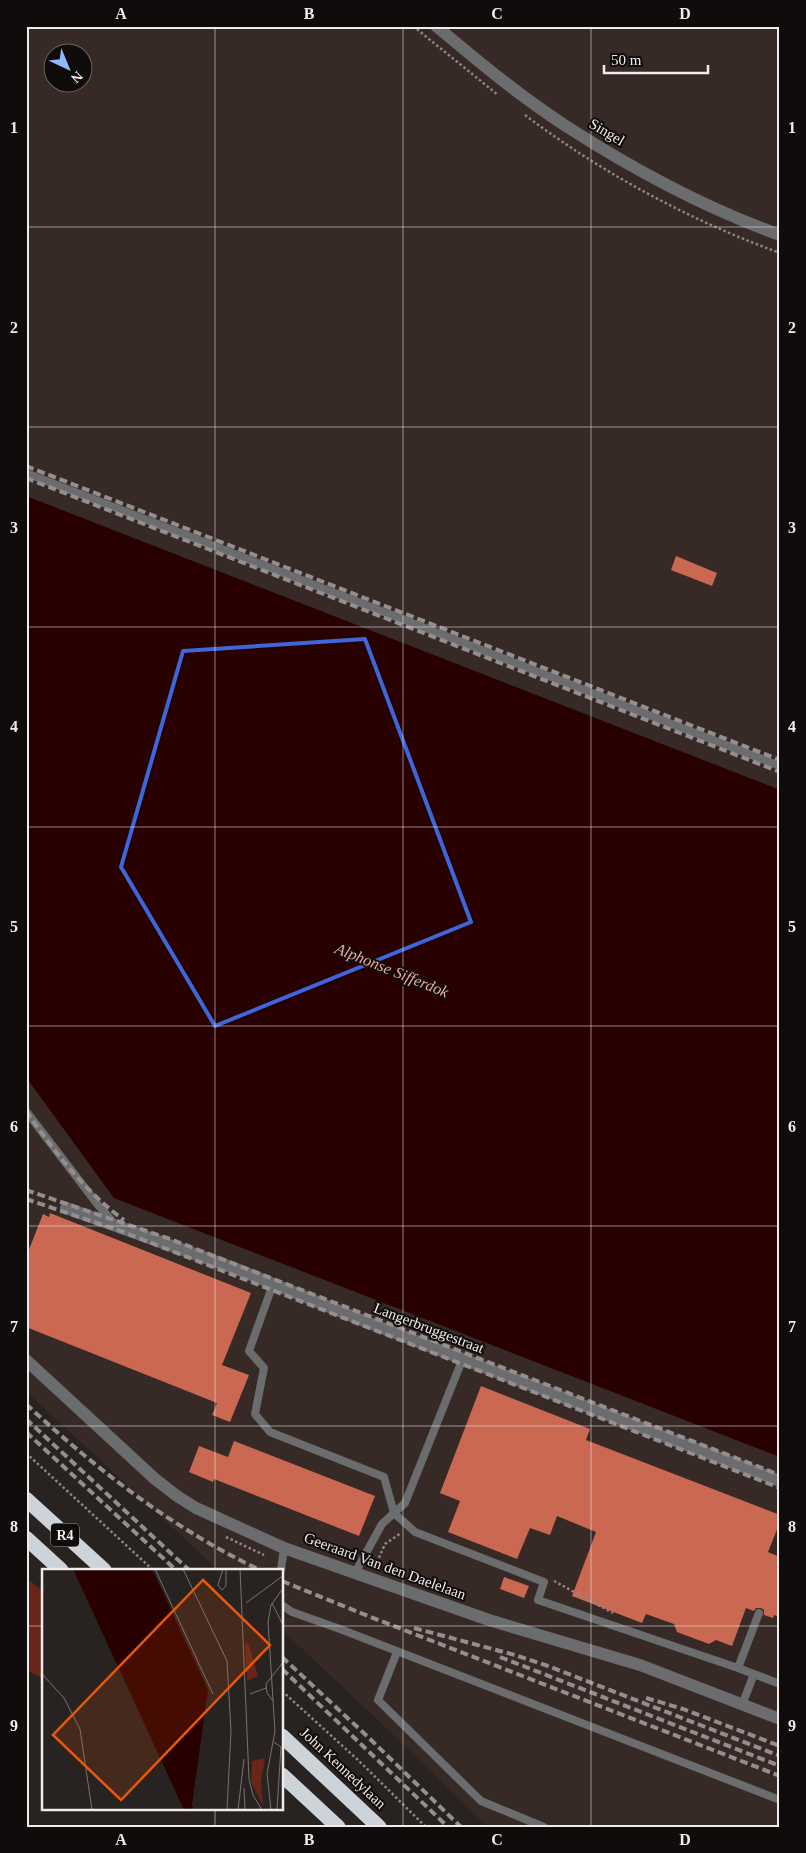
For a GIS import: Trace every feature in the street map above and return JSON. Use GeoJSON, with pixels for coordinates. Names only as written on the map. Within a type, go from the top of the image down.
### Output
{"type":"FeatureCollection","features":[{"type":"Feature","properties":{"kind":"highway","name":"R4"},"geometry":{"type":"LineString","coordinates":[[26,1499],[103,1569]]}},
{"type":"Feature","properties":{"kind":"highway","name":"R4"},"geometry":{"type":"LineString","coordinates":[[26,1538],[60,1569]]}},
{"type":"Feature","properties":{"kind":"highway","name":"John Kennedylaan"},"geometry":{"type":"LineString","coordinates":[[284,1738],[379,1827]]}},
{"type":"Feature","properties":{"kind":"highway"},"geometry":{"type":"LineString","coordinates":[[284,1777],[338,1827]]}},
{"type":"Feature","properties":{"kind":"street","name":"Singel"},"geometry":{"type":"LineString","coordinates":[[436,26],[492,72],[576,132],[679,192],[738,220],[779,232]]}},
{"type":"Feature","properties":{"kind":"street","name":"Langerbruggestraat"},"geometry":{"type":"LineString","coordinates":[[66,1208],[273,1284],[780,1481]]}},
{"type":"Feature","properties":{"kind":"street","name":"Geeraard Van den Daelelaan"},"geometry":{"type":"LineString","coordinates":[[26,1360],[148,1472],[177,1496],[220,1520],[284,1548],[489,1620],[640,1665],[780,1719]]}},
{"type":"Feature","properties":{"kind":"lane"},"geometry":{"type":"LineString","coordinates":[[26,472],[780,766]]}},
{"type":"Feature","properties":{"kind":"lane"},"geometry":{"type":"LineString","coordinates":[[26,1111],[116,1226]]}},
{"type":"Feature","properties":{"kind":"lane"},"geometry":{"type":"LineString","coordinates":[[273,1284],[249,1351],[264,1368],[255,1414],[270,1432],[384,1477],[394,1513],[415,1532],[544,1582],[538,1600],[780,1684]]}},
{"type":"Feature","properties":{"kind":"lane"},"geometry":{"type":"LineString","coordinates":[[355,1573],[382,1524],[405,1503],[463,1358]]}},
{"type":"Feature","properties":{"kind":"lane"},"geometry":{"type":"LineString","coordinates":[[281,1569],[284,1548]]}},
{"type":"Feature","properties":{"kind":"lane"},"geometry":{"type":"LineString","coordinates":[[284,1606],[292,1612],[780,1800]]}},
{"type":"Feature","properties":{"kind":"lane"},"geometry":{"type":"LineString","coordinates":[[738,1668],[759,1613]]}},
{"type":"Feature","properties":{"kind":"lane"},"geometry":{"type":"LineString","coordinates":[[397,1652],[378,1700],[481,1801],[544,1827]]}},
{"type":"Feature","properties":{"kind":"lane"},"geometry":{"type":"LineString","coordinates":[[742,1705],[754,1674]]}},
{"type":"Feature","properties":{"kind":"path"},"geometry":{"type":"LineString","coordinates":[[26,1453],[152,1569]]}},
{"type":"Feature","properties":{"kind":"path"},"geometry":{"type":"LineString","coordinates":[[382,1549],[385,1544],[410,1527]]}},
{"type":"Feature","properties":{"kind":"path"},"geometry":{"type":"LineString","coordinates":[[554,1580],[615,1614]]}},
{"type":"Feature","properties":{"kind":"path"},"geometry":{"type":"LineString","coordinates":[[284,1693],[426,1827]]}},
{"type":"Feature","properties":{"kind":"highlighted area"},"geometry":{"type":"Polygon","coordinates":[[[365,639],[471,922],[215,1026],[121,867],[183,651],[365,639]]]}},
{"type":"Feature","properties":{"kind":"shaded area"},"geometry":{"type":"Polygon","coordinates":[[[26,26],[780,26],[780,790],[26,496],[26,26]]]}},
{"type":"Feature","properties":{"kind":"shaded area"},"geometry":{"type":"Polygon","coordinates":[[[26,1077],[114,1198],[780,1457],[780,1827],[488,1827],[284,1632],[284,1569],[217,1569],[26,1391],[26,1077]]]}},
{"type":"Feature","properties":{"kind":"shaded area"},"geometry":{"type":"Polygon","coordinates":[[[26,1577],[42,1591],[42,1678],[26,1670],[26,1577]]]}},
{"type":"Feature","properties":{"kind":"water","name":"Alphonse Sifferdok"},"geometry":{"type":"Polygon","coordinates":[[[26,496],[780,790],[780,1457],[114,1198],[26,1077],[26,496]]]}},
{"type":"Feature","properties":{"kind":"building"},"geometry":{"type":"Polygon","coordinates":[[[676,556],[717,573],[712,586],[671,570],[676,556]]]}},
{"type":"Feature","properties":{"kind":"building"},"geometry":{"type":"Polygon","coordinates":[[[50,1213],[251,1293],[222,1365],[249,1375],[230,1422],[212,1415],[217,1403],[26,1327],[26,1257],[43,1214],[49,1217],[50,1213]]]}},
{"type":"Feature","properties":{"kind":"building"},"geometry":{"type":"Polygon","coordinates":[[[481,1386],[590,1429],[586,1440],[780,1515],[780,1522],[768,1552],[780,1557],[780,1617],[774,1615],[773,1618],[764,1615],[764,1610],[761,1608],[756,1608],[754,1611],[746,1608],[732,1646],[716,1640],[709,1644],[677,1632],[674,1624],[646,1614],[642,1623],[572,1596],[596,1532],[557,1516],[550,1535],[530,1528],[517,1559],[448,1532],[460,1501],[440,1493],[481,1386]]]}},
{"type":"Feature","properties":{"kind":"building"},"geometry":{"type":"Polygon","coordinates":[[[234,1441],[375,1496],[359,1536],[214,1479],[213,1482],[189,1472],[199,1446],[228,1457],[234,1441]]]}},
{"type":"Feature","properties":{"kind":"building"},"geometry":{"type":"Polygon","coordinates":[[[504,1577],[529,1586],[524,1598],[500,1589],[504,1577]]]}},
{"type":"Feature","properties":{"kind":"railway"},"geometry":{"type":"LineString","coordinates":[[26,466],[780,760]]}},
{"type":"Feature","properties":{"kind":"railway"},"geometry":{"type":"LineString","coordinates":[[26,478],[780,772]]}},
{"type":"Feature","properties":{"kind":"railway"},"geometry":{"type":"LineString","coordinates":[[26,1111],[59,1156],[83,1184],[109,1209],[124,1220]]}},
{"type":"Feature","properties":{"kind":"railway"},"geometry":{"type":"LineString","coordinates":[[26,1190],[170,1239],[780,1475]]}},
{"type":"Feature","properties":{"kind":"railway"},"geometry":{"type":"LineString","coordinates":[[26,1199],[123,1232],[780,1488]]}},
{"type":"Feature","properties":{"kind":"railway"},"geometry":{"type":"LineString","coordinates":[[26,1404],[80,1452],[137,1496],[196,1536],[258,1569]]}},
{"type":"Feature","properties":{"kind":"railway"},"geometry":{"type":"LineString","coordinates":[[26,1419],[188,1569]]}},
{"type":"Feature","properties":{"kind":"railway"},"geometry":{"type":"LineString","coordinates":[[26,1432],[175,1569]]}},
{"type":"Feature","properties":{"kind":"railway"},"geometry":{"type":"LineString","coordinates":[[284,1582],[780,1776]]}},
{"type":"Feature","properties":{"kind":"railway"},"geometry":{"type":"LineString","coordinates":[[414,1628],[515,1655],[548,1666],[780,1756]]}},
{"type":"Feature","properties":{"kind":"railway"},"geometry":{"type":"LineString","coordinates":[[500,1657],[780,1766]]}},
{"type":"Feature","properties":{"kind":"railway"},"geometry":{"type":"LineString","coordinates":[[284,1659],[461,1827]]}},
{"type":"Feature","properties":{"kind":"railway"},"geometry":{"type":"LineString","coordinates":[[284,1671],[448,1827]]}},
{"type":"Feature","properties":{"kind":"railway"},"geometry":{"type":"LineString","coordinates":[[646,1698],[683,1709],[780,1746]]}}]}
